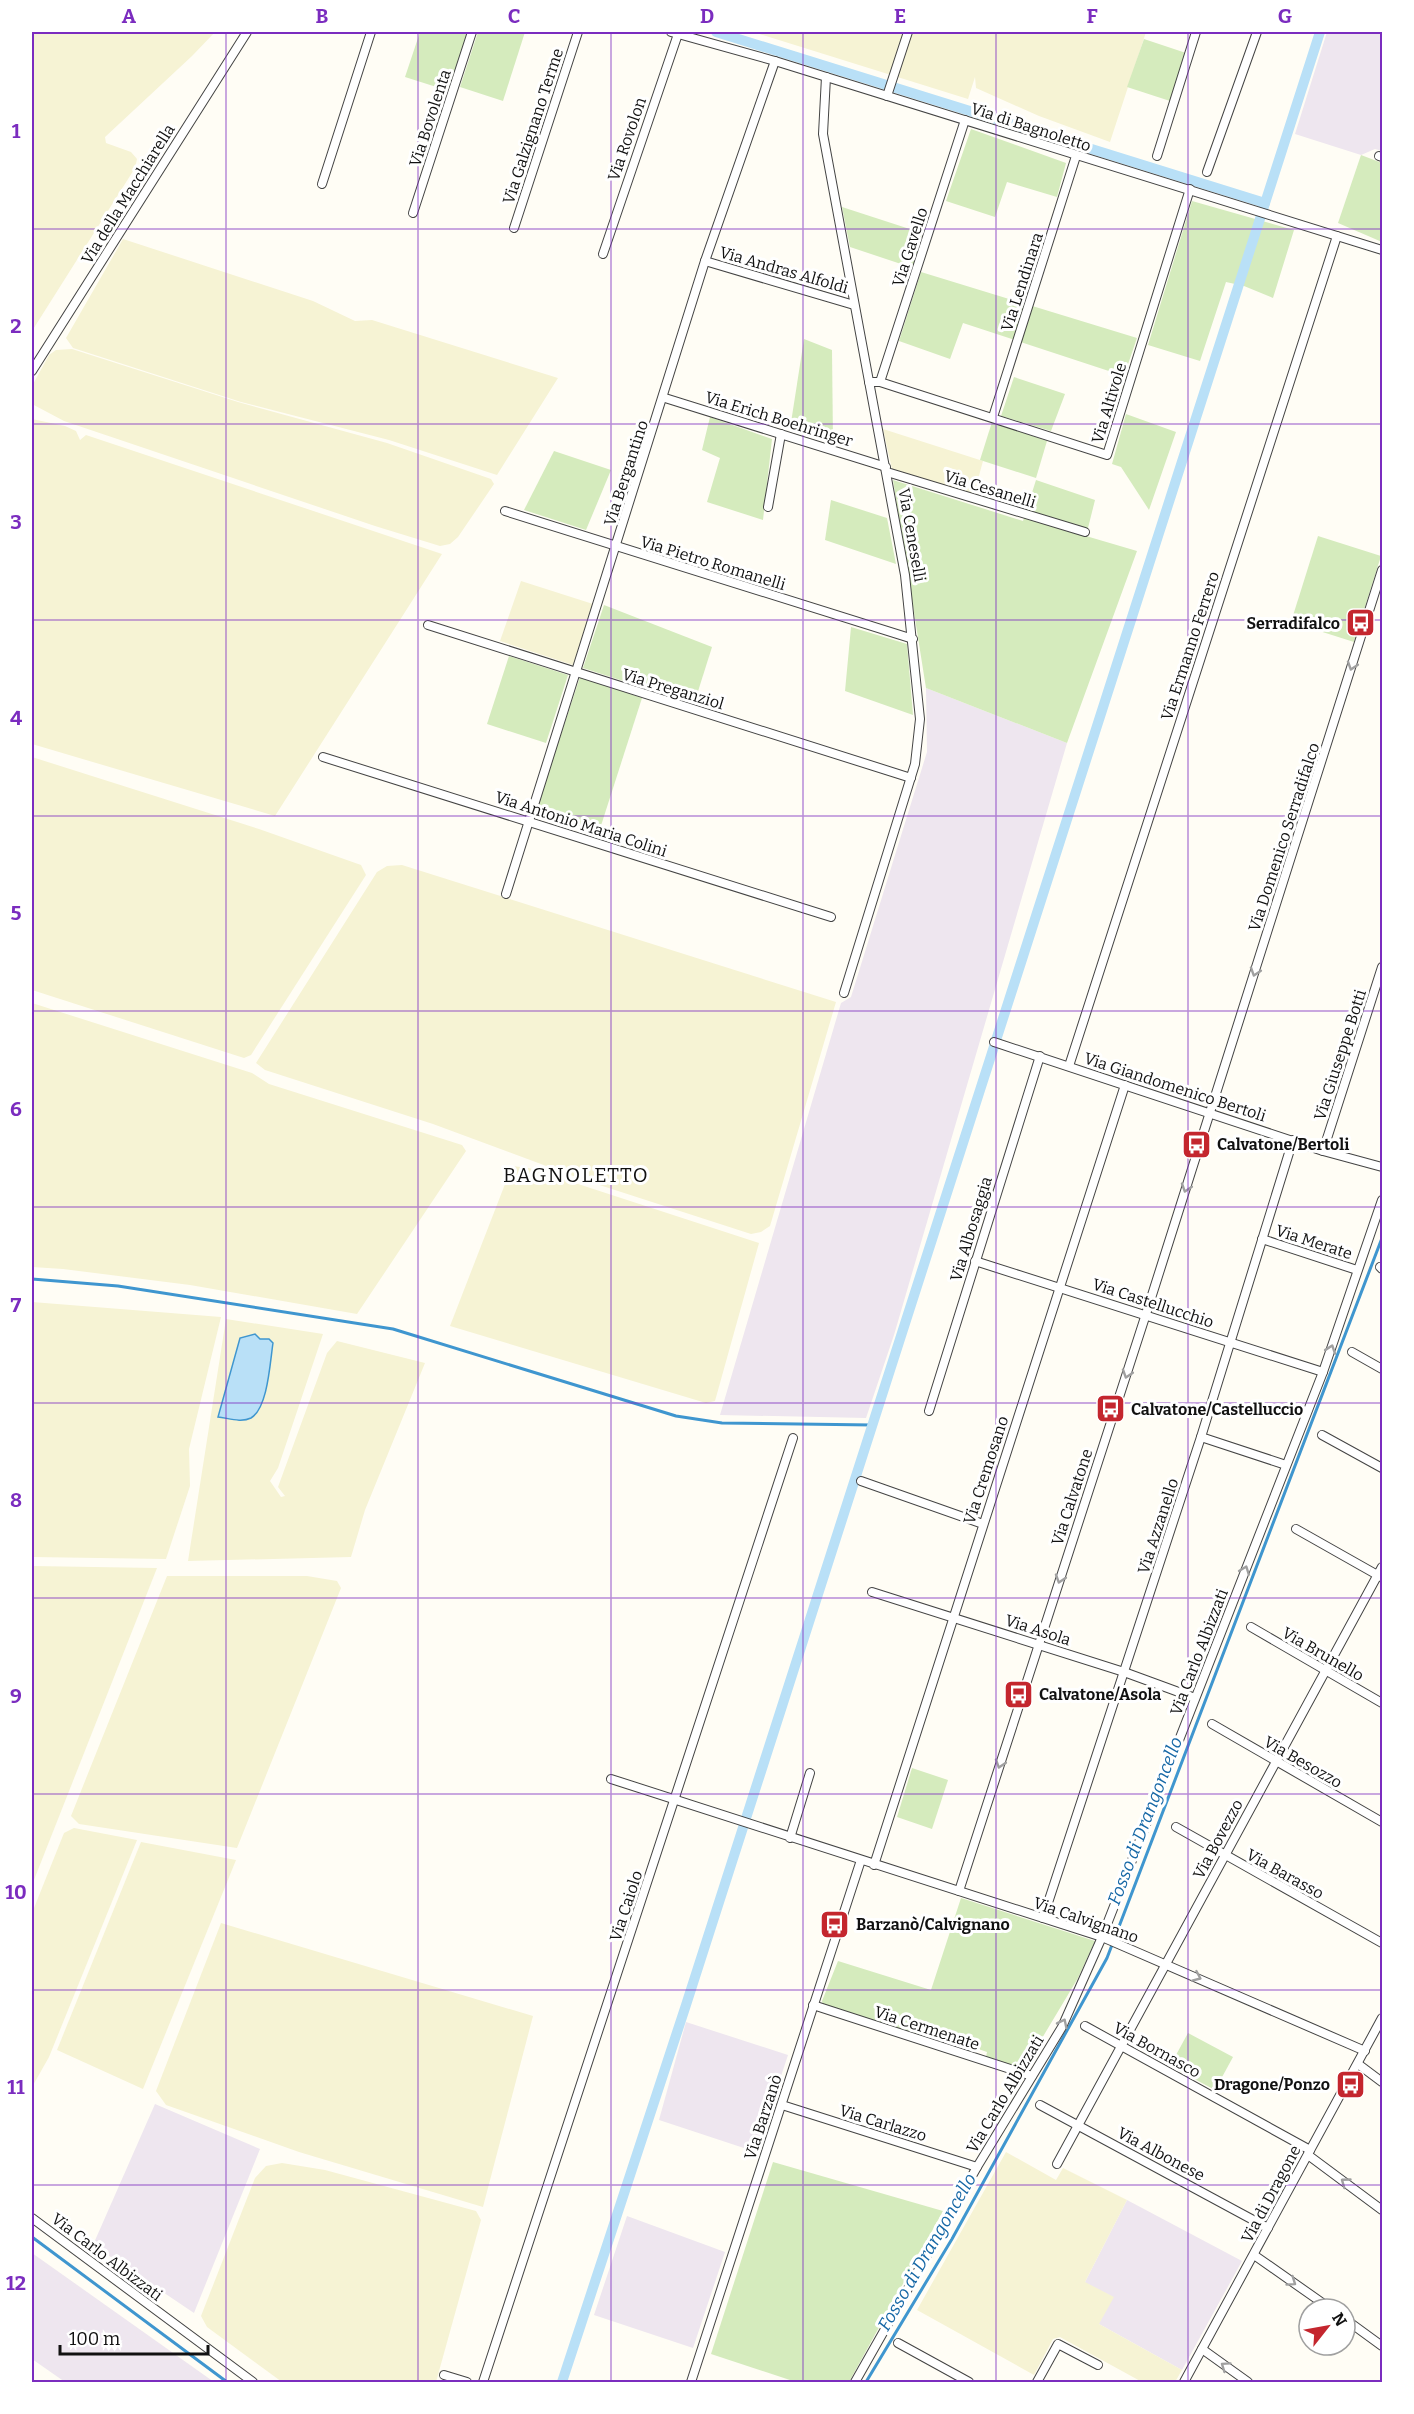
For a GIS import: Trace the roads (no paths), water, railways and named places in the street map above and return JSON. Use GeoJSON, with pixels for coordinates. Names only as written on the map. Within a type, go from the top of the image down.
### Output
{"type":"FeatureCollection","features":[{"type":"Feature","properties":{"kind":"street","name":"Via della Macchiarella"},"geometry":{"type":"LineString","coordinates":[[32,371],[247,32]]}},
{"type":"Feature","properties":{"kind":"street"},"geometry":{"type":"LineString","coordinates":[[322,184],[371,32]]}},
{"type":"Feature","properties":{"kind":"street","name":"Via Bovolenta"},"geometry":{"type":"LineString","coordinates":[[413,213],[472,32]]}},
{"type":"Feature","properties":{"kind":"street","name":"Via Galzignano Terme"},"geometry":{"type":"LineString","coordinates":[[514,228],[578,32]]}},
{"type":"Feature","properties":{"kind":"street"},"geometry":{"type":"LineString","coordinates":[[888,93],[908,32]]}},
{"type":"Feature","properties":{"kind":"street"},"geometry":{"type":"LineString","coordinates":[[1157,156],[1196,32]]}},
{"type":"Feature","properties":{"kind":"street"},"geometry":{"type":"LineString","coordinates":[[1207,172],[1257,32]]}},
{"type":"Feature","properties":{"kind":"street","name":"Via di Bagnoletto"},"geometry":{"type":"LineString","coordinates":[[674,33],[888,93],[1076,156],[1190,189],[1383,250]]}},
{"type":"Feature","properties":{"kind":"street","name":"Via Rovolon"},"geometry":{"type":"LineString","coordinates":[[603,254],[674,33]]}},
{"type":"Feature","properties":{"kind":"street","name":"Via Bergantino"},"geometry":{"type":"LineString","coordinates":[[506,894],[665,398],[705,261],[775,61]]}},
{"type":"Feature","properties":{"kind":"street","name":"Via Ceneselli"},"geometry":{"type":"LineString","coordinates":[[826,77],[823,134],[902,550],[913,639],[920,728],[917,755],[911,778],[844,993]]}},
{"type":"Feature","properties":{"kind":"street","name":"Via Gavello"},"geometry":{"type":"LineString","coordinates":[[880,382],[965,120]]}},
{"type":"Feature","properties":{"kind":"street","name":"Via Lendinara"},"geometry":{"type":"LineString","coordinates":[[993,417],[1076,156]]}},
{"type":"Feature","properties":{"kind":"street","name":"Via Altivole"},"geometry":{"type":"LineString","coordinates":[[869,382],[880,382],[1107,455],[1190,189]]}},
{"type":"Feature","properties":{"kind":"street","name":"Via Ermanno Ferrero"},"geometry":{"type":"LineString","coordinates":[[1069,1065],[1337,236]]}},
{"type":"Feature","properties":{"kind":"street","name":"Via Andras Alfoldi"},"geometry":{"type":"LineString","coordinates":[[705,261],[854,305]]}},
{"type":"Feature","properties":{"kind":"street","name":"Via Erich Boehringer"},"geometry":{"type":"LineString","coordinates":[[665,398],[886,470]]}},
{"type":"Feature","properties":{"kind":"street"},"geometry":{"type":"LineString","coordinates":[[768,507],[781,434]]}},
{"type":"Feature","properties":{"kind":"street","name":"Via Cesanelli"},"geometry":{"type":"LineString","coordinates":[[886,470],[1085,532]]}},
{"type":"Feature","properties":{"kind":"street","name":"Via Pietro Romanelli"},"geometry":{"type":"LineString","coordinates":[[505,511],[913,639]]}},
{"type":"Feature","properties":{"kind":"street","name":"Via Domenico Serradifalco"},"geometry":{"type":"LineString","coordinates":[[1210,1112],[1383,570]]}},
{"type":"Feature","properties":{"kind":"street","name":"Via Preganziol"},"geometry":{"type":"LineString","coordinates":[[428,625],[911,778]]}},
{"type":"Feature","properties":{"kind":"street","name":"Via Antonio Maria Colini"},"geometry":{"type":"LineString","coordinates":[[324,757],[831,917]]}},
{"type":"Feature","properties":{"kind":"street","name":"Via Giuseppe Botti"},"geometry":{"type":"LineString","coordinates":[[1323,1150],[1383,967]]}},
{"type":"Feature","properties":{"kind":"street","name":"Via Giandomenico Bertoli"},"geometry":{"type":"LineString","coordinates":[[994,1042],[1323,1150],[1383,1167]]}},
{"type":"Feature","properties":{"kind":"street","name":"Via Albosaggia"},"geometry":{"type":"LineString","coordinates":[[929,1411],[1040,1056]]}},
{"type":"Feature","properties":{"kind":"street","name":"Via Cremosano"},"geometry":{"type":"LineString","coordinates":[[874,1865],[1125,1085]]}},
{"type":"Feature","properties":{"kind":"street","name":"Via Calvatone"},"geometry":{"type":"LineString","coordinates":[[958,1891],[1210,1112]]}},
{"type":"Feature","properties":{"kind":"street","name":"Via Azzanello"},"geometry":{"type":"LineString","coordinates":[[1043,1918],[1201,1437],[1293,1140]]}},
{"type":"Feature","properties":{"kind":"street","name":"Via Carlo Albizzati"},"geometry":{"type":"LineString","coordinates":[[855,2382],[977,2167],[1062,2027],[1102,1937],[1323,1372],[1383,1200]]}},
{"type":"Feature","properties":{"kind":"street","name":"Via Merate"},"geometry":{"type":"LineString","coordinates":[[1262,1239],[1357,1270]]}},
{"type":"Feature","properties":{"kind":"street","name":"Via Castellucchio"},"geometry":{"type":"LineString","coordinates":[[975,1261],[1323,1372]]}},
{"type":"Feature","properties":{"kind":"street"},"geometry":{"type":"LineString","coordinates":[[1352,1352],[1383,1368]]}},
{"type":"Feature","properties":{"kind":"street"},"geometry":{"type":"LineString","coordinates":[[1322,1435],[1383,1468]]}},
{"type":"Feature","properties":{"kind":"street"},"geometry":{"type":"LineString","coordinates":[[1201,1437],[1286,1465]]}},
{"type":"Feature","properties":{"kind":"street","name":"Via Caiolo"},"geometry":{"type":"LineString","coordinates":[[483,2382],[793,1438]]}},
{"type":"Feature","properties":{"kind":"street"},"geometry":{"type":"LineString","coordinates":[[861,1481],[983,1524]]}},
{"type":"Feature","properties":{"kind":"street"},"geometry":{"type":"LineString","coordinates":[[1296,1529],[1380,1576]]}},
{"type":"Feature","properties":{"kind":"street","name":"Via Bovezzo"},"geometry":{"type":"LineString","coordinates":[[1058,2164],[1275,1761],[1383,1567]]}},
{"type":"Feature","properties":{"kind":"street","name":"Via Asola"},"geometry":{"type":"LineString","coordinates":[[872,1592],[1039,1644],[1195,1698]]}},
{"type":"Feature","properties":{"kind":"street","name":"Via Brunello"},"geometry":{"type":"LineString","coordinates":[[1251,1627],[1383,1703]]}},
{"type":"Feature","properties":{"kind":"street","name":"Via Besozzo"},"geometry":{"type":"LineString","coordinates":[[1212,1724],[1383,1821]]}},
{"type":"Feature","properties":{"kind":"street"},"geometry":{"type":"LineString","coordinates":[[790,1838],[810,1773]]}},
{"type":"Feature","properties":{"kind":"street","name":"Via Calvignano"},"geometry":{"type":"LineString","coordinates":[[610,1779],[1102,1937],[1365,2051]]}},
{"type":"Feature","properties":{"kind":"street","name":"Via Barasso"},"geometry":{"type":"LineString","coordinates":[[1176,1827],[1383,1943]]}},
{"type":"Feature","properties":{"kind":"street","name":"Via Barzanò"},"geometry":{"type":"LineString","coordinates":[[690,2382],[861,1860]]}},
{"type":"Feature","properties":{"kind":"street","name":"Via Cermenate"},"geometry":{"type":"LineString","coordinates":[[813,2005],[1032,2076]]}},
{"type":"Feature","properties":{"kind":"street","name":"Via di Dragone"},"geometry":{"type":"LineString","coordinates":[[1184,2382],[1383,2018]]}},
{"type":"Feature","properties":{"kind":"street","name":"Via Bornasco"},"geometry":{"type":"LineString","coordinates":[[1085,2026],[1309,2153],[1383,2210]]}},
{"type":"Feature","properties":{"kind":"street"},"geometry":{"type":"LineString","coordinates":[[1358,2064],[1383,2082]]}},
{"type":"Feature","properties":{"kind":"street","name":"Via Carlazzo"},"geometry":{"type":"LineString","coordinates":[[782,2105],[977,2167]]}},
{"type":"Feature","properties":{"kind":"street","name":"Via Albonese"},"geometry":{"type":"LineString","coordinates":[[1040,2105],[1268,2228]]}},
{"type":"Feature","properties":{"kind":"street","name":"Via Carlo Albizzati"},"geometry":{"type":"LineString","coordinates":[[32,2218],[253,2382]]}},
{"type":"Feature","properties":{"kind":"street"},"geometry":{"type":"LineString","coordinates":[[1254,2255],[1314,2297]]}},
{"type":"Feature","properties":{"kind":"street"},"geometry":{"type":"LineString","coordinates":[[1357,2328],[1383,2346]]}},
{"type":"Feature","properties":{"kind":"street"},"geometry":{"type":"LineString","coordinates":[[898,2343],[969,2382]]}},
{"type":"Feature","properties":{"kind":"street"},"geometry":{"type":"LineString","coordinates":[[1036,2382],[1058,2344],[1098,2365]]}},
{"type":"Feature","properties":{"kind":"street"},"geometry":{"type":"LineString","coordinates":[[1202,2349],[1248,2382]]}},
{"type":"Feature","properties":{"kind":"street"},"geometry":{"type":"LineString","coordinates":[[444,2375],[467,2382]]}},
{"type":"Feature","properties":{"kind":"water"},"geometry":{"type":"Polygon","coordinates":[[[255,1334],[260,1339],[269,1339],[273,1343],[265,1395],[261,1405],[251,1418],[239,1420],[218,1417],[240,1338],[255,1334]]]}},
{"type":"Feature","properties":{"kind":"waterway"},"geometry":{"type":"LineString","coordinates":[[716,32],[1265,203]]}},
{"type":"Feature","properties":{"kind":"waterway"},"geometry":{"type":"LineString","coordinates":[[562,2382],[686,2005],[1320,32]]}},
{"type":"Feature","properties":{"kind":"waterway","name":"Fosso di Drangoncello"},"geometry":{"type":"LineString","coordinates":[[866,2382],[952,2239],[1107,1958],[1382,1238]]}},
{"type":"Feature","properties":{"kind":"waterway"},"geometry":{"type":"LineString","coordinates":[[32,1279],[118,1286],[393,1329],[676,1416],[722,1423],[872,1425]]}},
{"type":"Feature","properties":{"kind":"waterway","name":"Fosso di Drangoncello"},"geometry":{"type":"LineString","coordinates":[[32,2237],[227,2382]]}},
{"type":"Feature","properties":{"kind":"place","name":"Serradifalco"},"geometry":{"type":"Point","coordinates":[1361,623]}},
{"type":"Feature","properties":{"kind":"place","name":"Calvatone/Bertoli"},"geometry":{"type":"Point","coordinates":[1196,1144]}},
{"type":"Feature","properties":{"kind":"place","name":"Calvatone/Castelluccio"},"geometry":{"type":"Point","coordinates":[1110,1409]}},
{"type":"Feature","properties":{"kind":"place","name":"Calvatone/Asola"},"geometry":{"type":"Point","coordinates":[1018,1694]}},
{"type":"Feature","properties":{"kind":"place","name":"Barzanò/Calvignano"},"geometry":{"type":"Point","coordinates":[835,1924]}},
{"type":"Feature","properties":{"kind":"place","name":"Dragone/Ponzo"},"geometry":{"type":"Point","coordinates":[1351,2084]}},
{"type":"Feature","properties":{"kind":"district","name":"BAGNOLETTO"},"geometry":{"type":"Point","coordinates":[576,1175]}}]}
